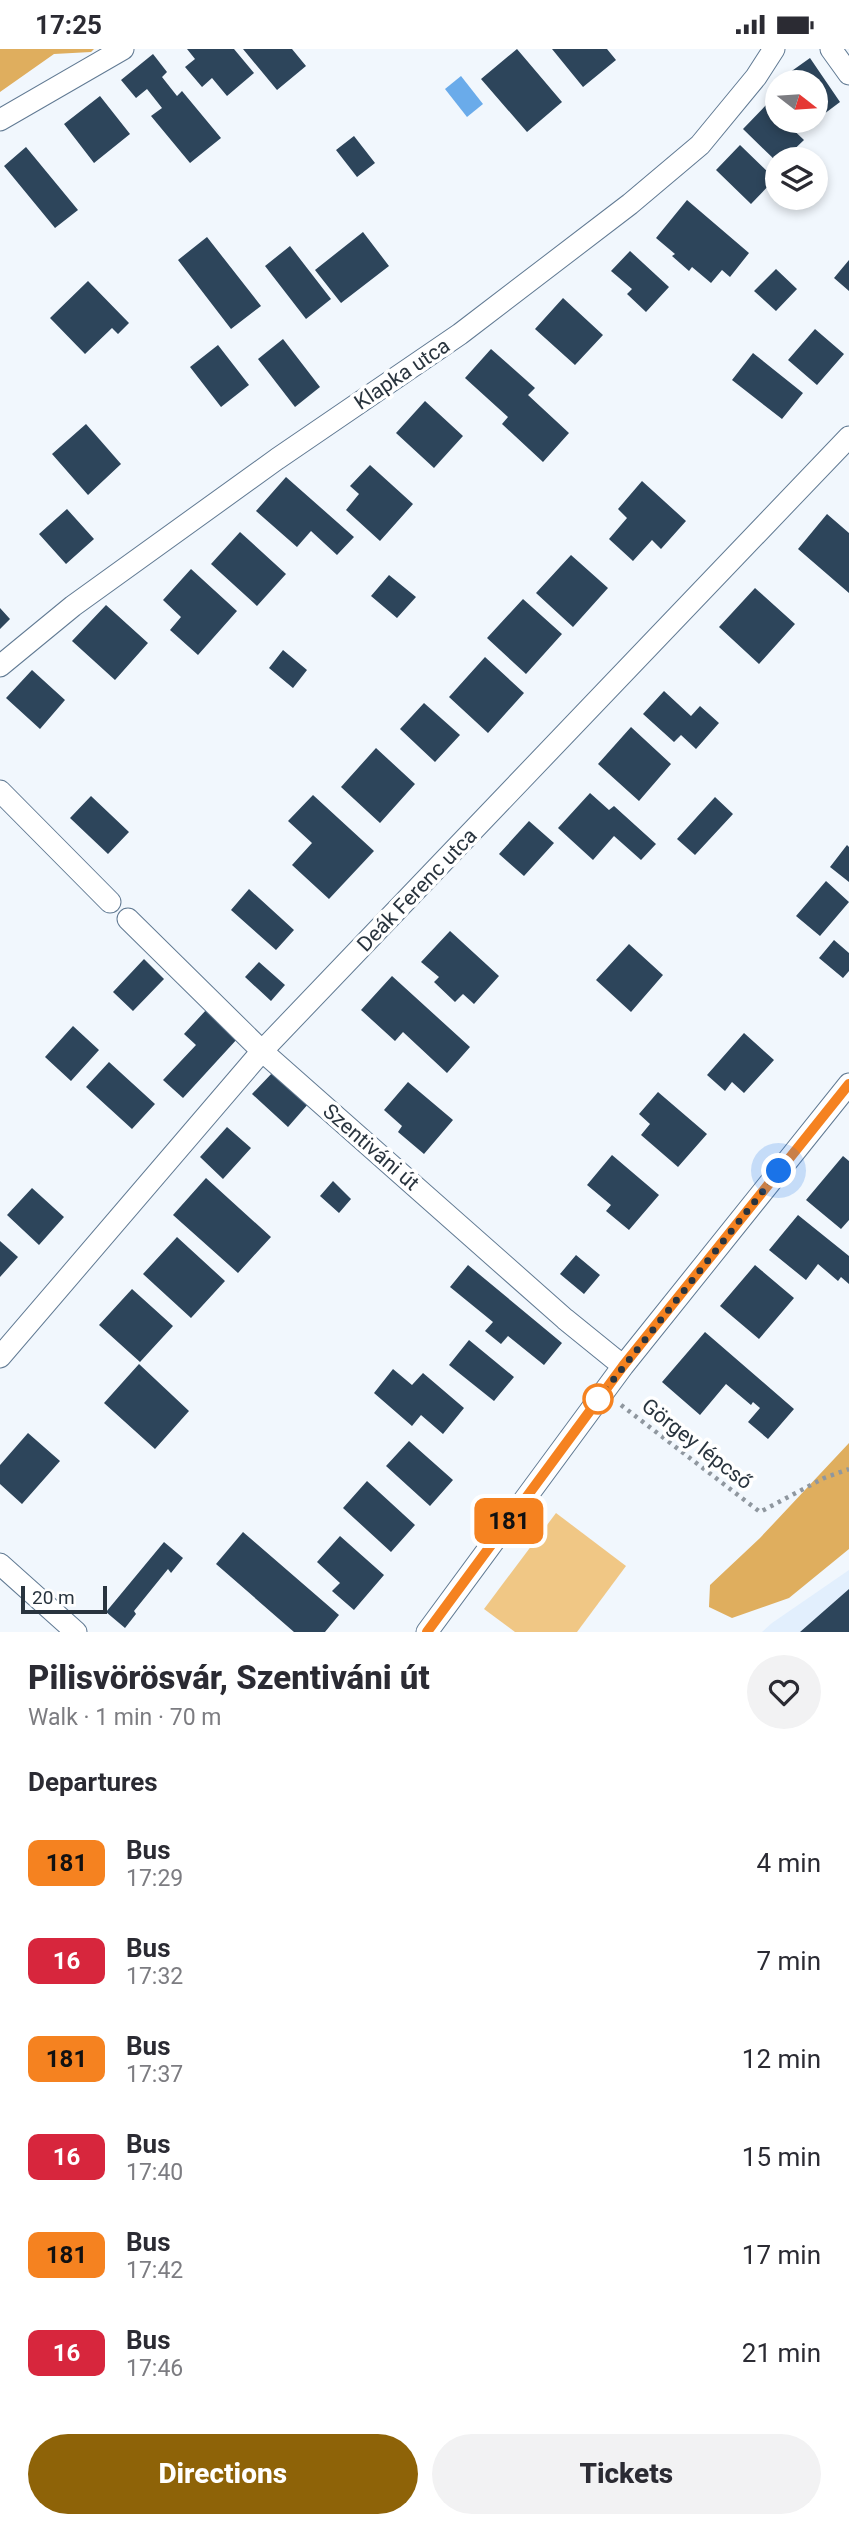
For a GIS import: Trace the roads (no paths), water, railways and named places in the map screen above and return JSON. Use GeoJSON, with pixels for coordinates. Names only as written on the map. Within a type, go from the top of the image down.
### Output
{"type":"FeatureCollection","features":[{"type":"Feature","properties":{"kind":"street"},"geometry":{"type":"LineString","coordinates":[[0,120],[123,49]]}},
{"type":"Feature","properties":{"kind":"street","name":"Klapka utca"},"geometry":{"type":"LineString","coordinates":[[0,666],[73,606],[277,459],[460,334],[630,204],[700,145],[756,77],[775,49]]}},
{"type":"Feature","properties":{"kind":"street"},"geometry":{"type":"LineString","coordinates":[[831,49],[849,74]]}},
{"type":"Feature","properties":{"kind":"street","name":"Deák Ferenc utca"},"geometry":{"type":"LineString","coordinates":[[0,1357],[262,1051],[849,437]]}},
{"type":"Feature","properties":{"kind":"street"},"geometry":{"type":"LineString","coordinates":[[0,791],[110,902]]}},
{"type":"Feature","properties":{"kind":"street","name":"Szentiváni út"},"geometry":{"type":"LineString","coordinates":[[128,919],[262,1051],[565,1319],[623,1366]]}},
{"type":"Feature","properties":{"kind":"street"},"geometry":{"type":"LineString","coordinates":[[427,1632],[623,1366],[849,1084]]}},
{"type":"Feature","properties":{"kind":"street"},"geometry":{"type":"LineString","coordinates":[[0,1564],[76,1632]]}},
{"type":"Feature","properties":{"kind":"water"},"geometry":{"type":"Polygon","coordinates":[[[461,76],[483,104],[467,117],[445,89],[461,76]]]}}]}
